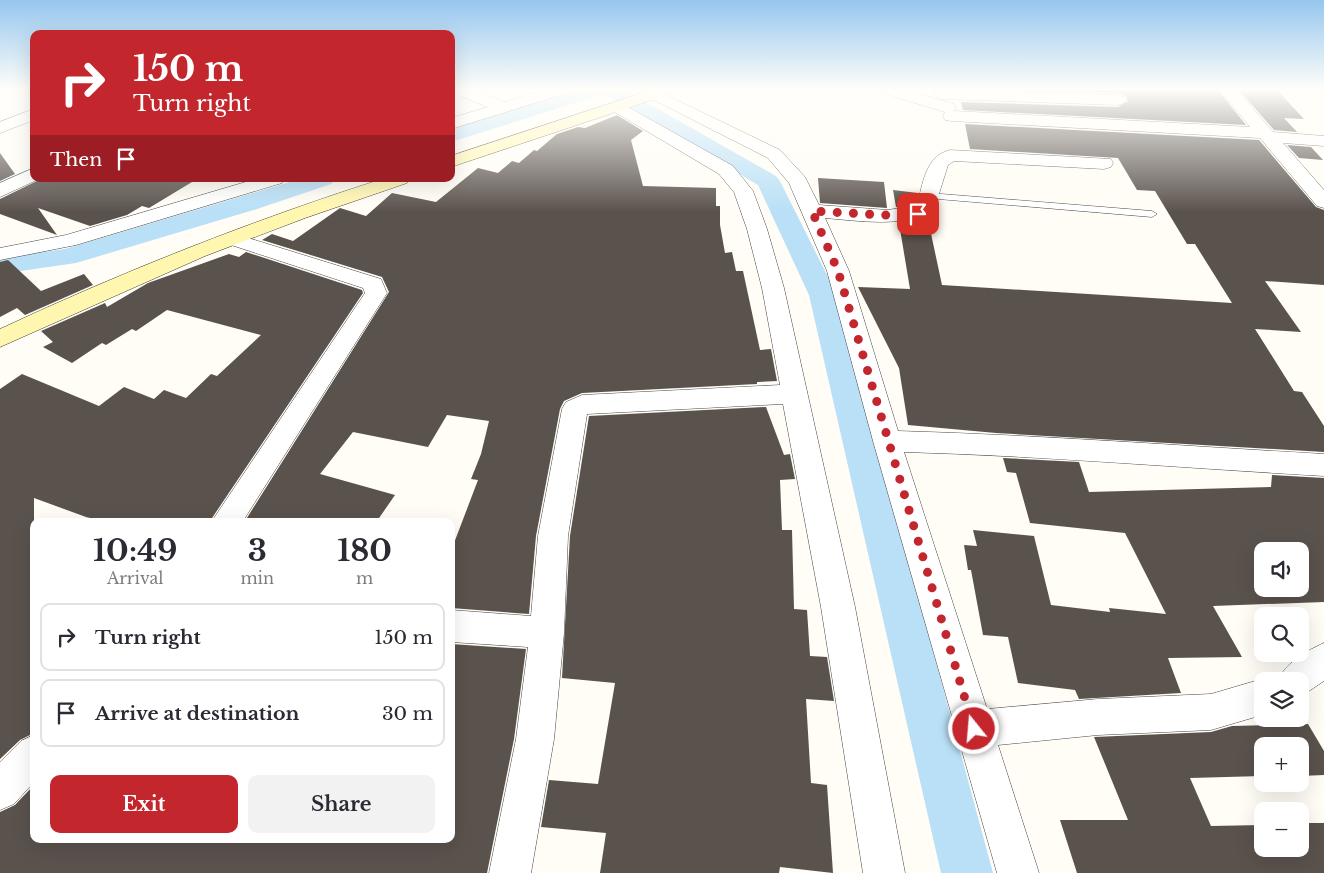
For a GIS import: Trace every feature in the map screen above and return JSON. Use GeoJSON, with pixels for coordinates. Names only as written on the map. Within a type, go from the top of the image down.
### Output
{"type":"FeatureCollection","features":[{"type":"Feature","properties":{"kind":"main road"},"geometry":{"type":"LineString","coordinates":[[455,161],[546,131]]}},
{"type":"Feature","properties":{"kind":"main road"},"geometry":{"type":"LineString","coordinates":[[0,339],[90,296],[232,239],[392,182]]}},
{"type":"Feature","properties":{"kind":"street"},"geometry":{"type":"LineString","coordinates":[[662,131],[726,170],[743,191],[756,229],[773,288],[838,607],[884,873]]}},
{"type":"Feature","properties":{"kind":"street"},"geometry":{"type":"LineString","coordinates":[[729,131],[774,154],[798,180],[838,271],[886,440],[1018,873]]}},
{"type":"Feature","properties":{"kind":"street"},"geometry":{"type":"LineString","coordinates":[[812,211],[902,216],[918,214],[926,209],[939,162],[944,131]]}},
{"type":"Feature","properties":{"kind":"street"},"geometry":{"type":"LineString","coordinates":[[949,131],[957,154],[1104,163]]}},
{"type":"Feature","properties":{"kind":"street"},"geometry":{"type":"LineString","coordinates":[[1176,131],[1267,135],[1324,141]]}},
{"type":"Feature","properties":{"kind":"street"},"geometry":{"type":"LineString","coordinates":[[1263,131],[1324,202]]}},
{"type":"Feature","properties":{"kind":"street"},"geometry":{"type":"LineString","coordinates":[[0,191],[30,176]]}},
{"type":"Feature","properties":{"kind":"street"},"geometry":{"type":"LineString","coordinates":[[212,182],[223,195]]}},
{"type":"Feature","properties":{"kind":"street"},"geometry":{"type":"LineString","coordinates":[[0,254],[69,241],[265,182]]}},
{"type":"Feature","properties":{"kind":"street"},"geometry":{"type":"LineString","coordinates":[[228,518],[376,293],[373,284],[232,239]]}},
{"type":"Feature","properties":{"kind":"street"},"geometry":{"type":"LineString","coordinates":[[510,873],[535,739],[547,633],[553,536],[575,409],[582,405],[655,403],[712,396],[795,394]]}},
{"type":"Feature","properties":{"kind":"street"},"geometry":{"type":"LineString","coordinates":[[886,440],[1025,445],[1120,454],[1324,465]]}},
{"type":"Feature","properties":{"kind":"street"},"geometry":{"type":"LineString","coordinates":[[455,626],[547,633]]}},
{"type":"Feature","properties":{"kind":"street"},"geometry":{"type":"LineString","coordinates":[[1308,672],[1324,660]]}},
{"type":"Feature","properties":{"kind":"street"},"geometry":{"type":"LineString","coordinates":[[974,729],[1098,717],[1211,712],[1254,699]]}},
{"type":"Feature","properties":{"kind":"street"},"geometry":{"type":"LineString","coordinates":[[0,790],[30,758]]}},
{"type":"Feature","properties":{"kind":"lane"},"geometry":{"type":"LineString","coordinates":[[929,196],[1152,214]]}},
{"type":"Feature","properties":{"kind":"building"},"geometry":{"type":"Polygon","coordinates":[[[567,131],[643,131],[631,140],[643,186],[716,188],[716,206],[720,206],[720,225],[725,253],[732,252],[736,271],[743,271],[760,350],[771,349],[777,381],[757,382],[757,384],[582,393],[564,401],[560,409],[536,536],[529,614],[455,608],[455,540],[478,480],[471,479],[481,454],[489,421],[447,415],[428,447],[353,432],[320,474],[395,495],[379,518],[247,518],[389,292],[382,277],[262,240],[272,234],[293,241],[340,208],[366,216],[392,193],[436,202],[478,168],[498,173],[512,161],[519,163],[557,134],[567,131]]]}},
{"type":"Feature","properties":{"kind":"building"},"geometry":{"type":"Polygon","coordinates":[[[966,131],[1089,131],[1259,140],[1316,207],[1324,210],[1324,285],[1265,281],[1301,332],[1255,329],[1294,391],[1302,392],[1324,426],[1324,452],[996,433],[908,425],[899,368],[858,287],[910,289],[899,223],[920,219],[920,228],[930,229],[942,285],[1232,303],[1195,244],[1187,244],[1155,191],[1137,190],[1118,158],[970,149],[966,131]]]}},
{"type":"Feature","properties":{"kind":"building"},"geometry":{"type":"Polygon","coordinates":[[[1287,145],[1311,147],[1323,160],[1299,158],[1287,145]]]}},
{"type":"Feature","properties":{"kind":"building"},"geometry":{"type":"Polygon","coordinates":[[[0,153],[15,174],[0,181],[0,153]]]}},
{"type":"Feature","properties":{"kind":"building"},"geometry":{"type":"Polygon","coordinates":[[[818,178],[884,182],[887,208],[820,203],[818,178]]]}},
{"type":"Feature","properties":{"kind":"building"},"geometry":{"type":"Polygon","coordinates":[[[35,182],[192,182],[149,208],[142,206],[127,215],[90,226],[38,208],[57,235],[0,214],[0,199],[35,182]]]}},
{"type":"Feature","properties":{"kind":"building"},"geometry":{"type":"Polygon","coordinates":[[[893,190],[918,193],[915,203],[896,207],[893,190]]]}},
{"type":"Feature","properties":{"kind":"building"},"geometry":{"type":"Polygon","coordinates":[[[246,252],[362,290],[363,293],[212,518],[90,518],[34,498],[34,518],[30,518],[30,735],[20,740],[0,759],[0,389],[22,374],[99,406],[124,387],[154,399],[164,390],[186,398],[211,374],[217,376],[261,335],[167,310],[136,331],[132,329],[106,345],[102,343],[72,363],[43,347],[53,342],[41,331],[105,303],[107,307],[148,283],[229,254],[239,257],[246,252]]]}},
{"type":"Feature","properties":{"kind":"building"},"geometry":{"type":"Polygon","coordinates":[[[8,260],[41,291],[84,274],[93,285],[25,315],[17,308],[0,317],[0,262],[8,260]]]}},
{"type":"Feature","properties":{"kind":"building"},"geometry":{"type":"Polygon","coordinates":[[[766,407],[784,455],[790,454],[795,479],[780,480],[782,530],[792,530],[794,609],[807,610],[810,656],[827,657],[834,701],[806,699],[811,783],[827,785],[833,873],[780,867],[779,873],[600,873],[606,833],[541,827],[549,780],[598,784],[615,683],[562,678],[570,536],[589,416],[766,407]]]}},
{"type":"Feature","properties":{"kind":"building"},"geometry":{"type":"Polygon","coordinates":[[[1003,458],[1079,462],[1089,492],[1271,487],[1272,475],[1324,478],[1324,602],[1213,606],[1242,657],[1168,658],[1181,693],[1079,699],[1075,690],[1018,683],[1008,637],[983,635],[971,570],[968,570],[964,545],[977,546],[973,530],[1034,536],[1051,605],[1110,612],[1109,608],[1166,614],[1125,533],[1030,523],[1016,473],[1007,472],[1003,458]]]}},
{"type":"Feature","properties":{"kind":"building"},"geometry":{"type":"Polygon","coordinates":[[[455,644],[526,649],[514,739],[487,873],[0,873],[0,812],[15,805],[30,789],[30,843],[455,843],[455,644]]]}},
{"type":"Feature","properties":{"kind":"building"},"geometry":{"type":"Polygon","coordinates":[[[1232,726],[1309,726],[1324,751],[1324,775],[1309,776],[1309,737],[1254,737],[1254,776],[1190,778],[1211,826],[1254,825],[1254,857],[1309,857],[1309,823],[1324,823],[1324,873],[1077,873],[1060,820],[1128,820],[1094,737],[1211,732],[1232,726]]]}},
{"type":"Feature","properties":{"kind":"waterway"},"geometry":{"type":"LineString","coordinates":[[455,135],[468,131]]}},
{"type":"Feature","properties":{"kind":"waterway"},"geometry":{"type":"LineString","coordinates":[[681,131],[768,181],[823,295],[967,873]]}},
{"type":"Feature","properties":{"kind":"waterway"},"geometry":{"type":"LineString","coordinates":[[0,266],[67,257],[248,204],[314,182]]}},
{"type":"Feature","properties":{"kind":"route"},"geometry":{"type":"LineString","coordinates":[[918,214],[902,216],[812,211],[838,271],[886,440],[974,729]]}}]}
